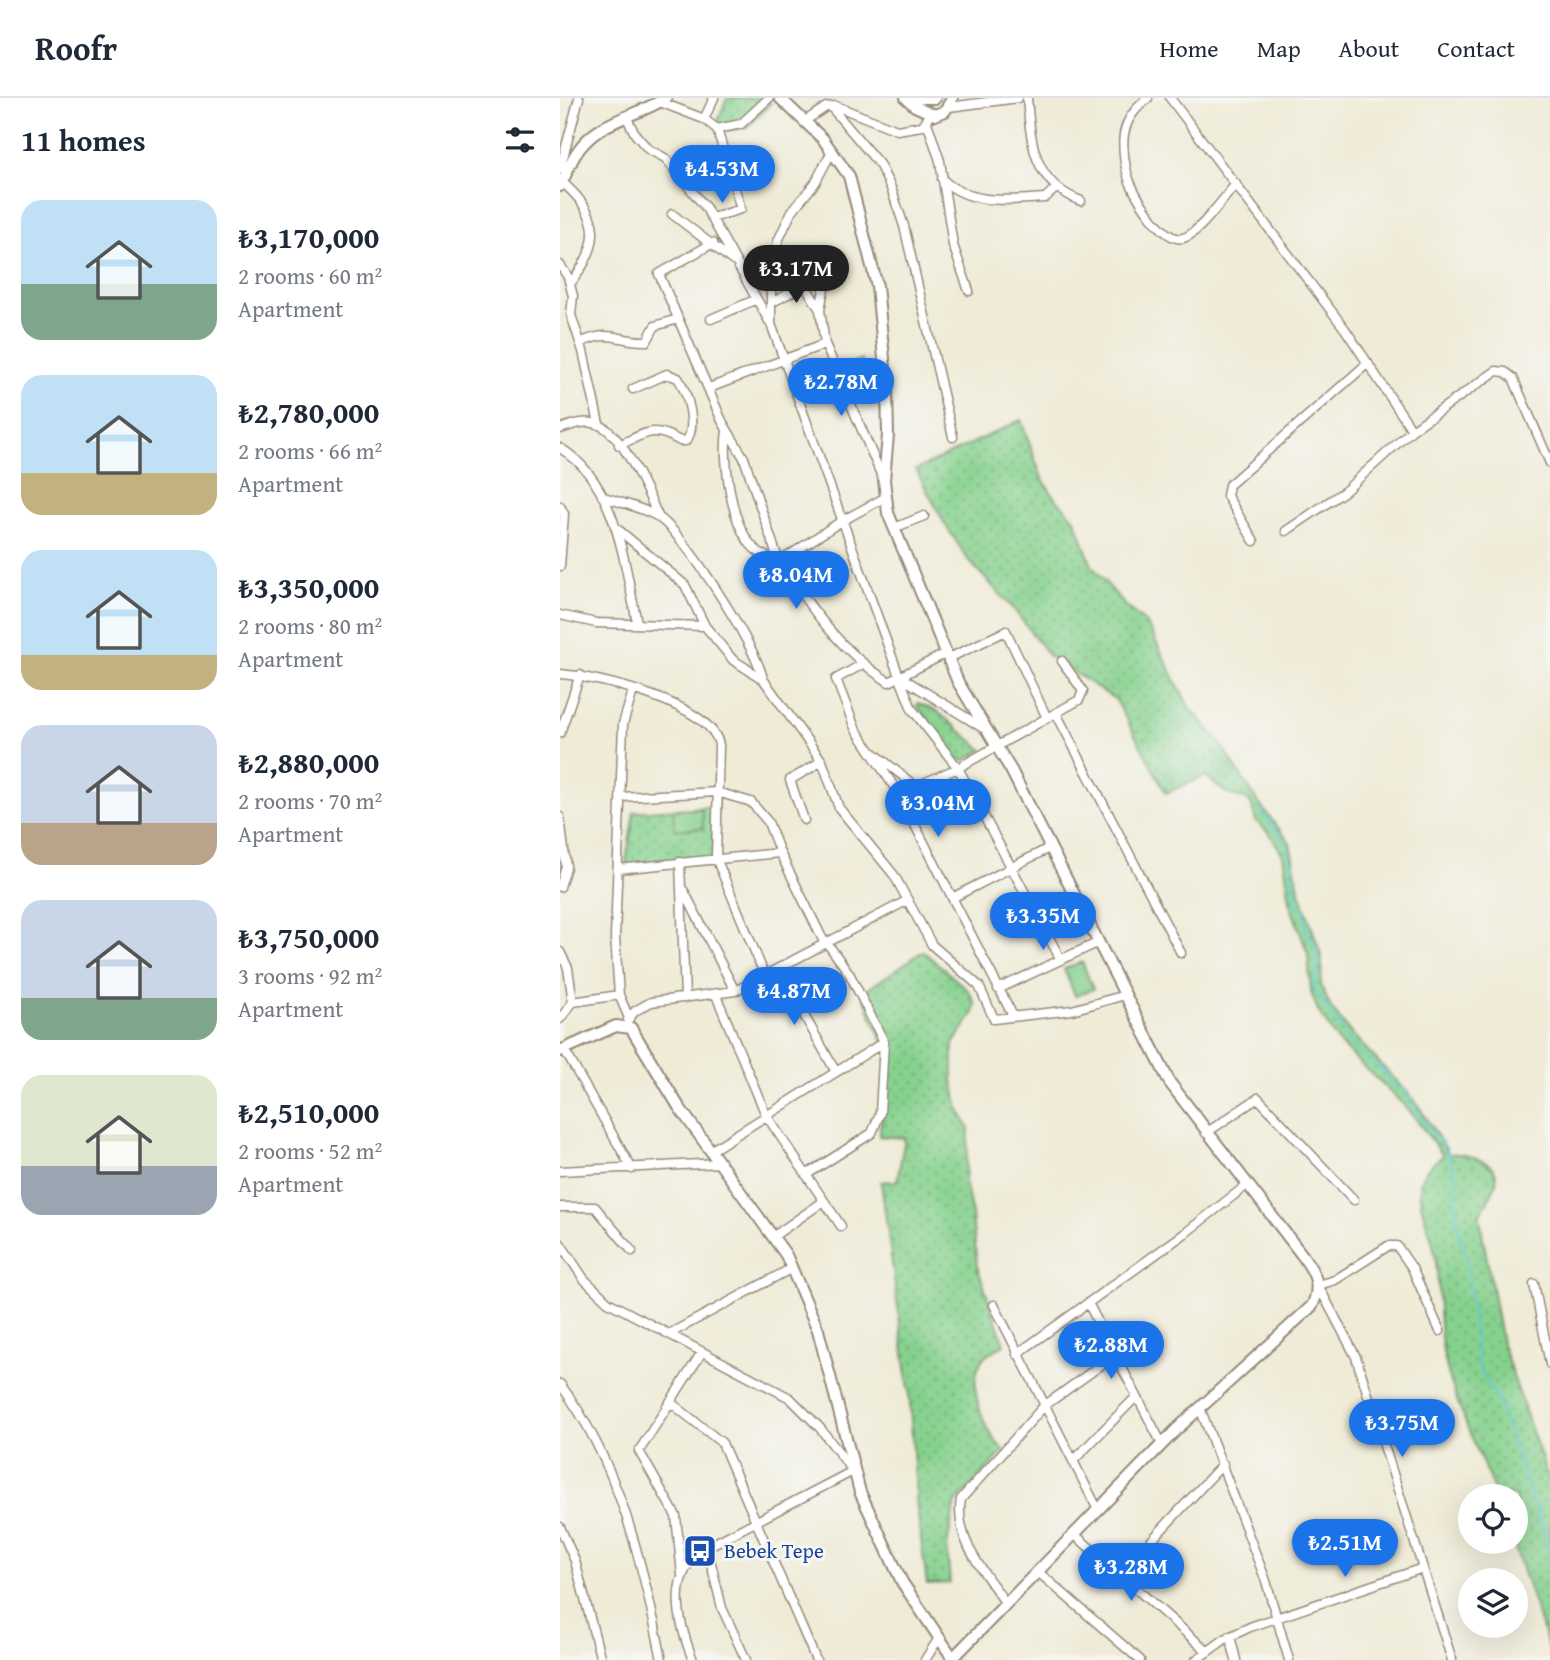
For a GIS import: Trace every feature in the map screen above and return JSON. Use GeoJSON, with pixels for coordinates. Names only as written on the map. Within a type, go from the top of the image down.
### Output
{"type":"FeatureCollection","features":[{"type":"Feature","properties":{"kind":"street"},"geometry":{"type":"LineString","coordinates":[[560,169],[579,98]]}},
{"type":"Feature","properties":{"kind":"street"},"geometry":{"type":"LineString","coordinates":[[704,119],[714,98]]}},
{"type":"Feature","properties":{"kind":"street"},"geometry":{"type":"LineString","coordinates":[[717,129],[741,124],[769,98]]}},
{"type":"Feature","properties":{"kind":"street"},"geometry":{"type":"LineString","coordinates":[[780,98],[805,121],[849,176],[877,286],[887,390],[888,435],[884,480],[886,497],[894,528],[948,656],[983,728],[1011,770],[1170,1083],[1315,1273],[1356,1357],[1452,1660]]}},
{"type":"Feature","properties":{"kind":"street"},"geometry":{"type":"LineString","coordinates":[[906,98],[928,118],[940,161],[953,245],[968,291]]}},
{"type":"Feature","properties":{"kind":"street"},"geometry":{"type":"LineString","coordinates":[[916,98],[934,98]]}},
{"type":"Feature","properties":{"kind":"street"},"geometry":{"type":"LineString","coordinates":[[805,121],[831,107],[846,108],[897,130],[910,130],[928,118],[940,114],[951,103],[1018,98]]}},
{"type":"Feature","properties":{"kind":"street"},"geometry":{"type":"LineString","coordinates":[[1027,98],[1030,134],[1042,171],[1056,188],[1081,201]]}},
{"type":"Feature","properties":{"kind":"street"},"geometry":{"type":"LineString","coordinates":[[1147,98],[1128,121],[1124,136],[1125,159],[1130,183],[1163,232],[1174,239],[1188,237],[1236,184]]}},
{"type":"Feature","properties":{"kind":"street"},"geometry":{"type":"LineString","coordinates":[[1170,98],[1273,229],[1412,430]]}},
{"type":"Feature","properties":{"kind":"street"},"geometry":{"type":"LineString","coordinates":[[570,285],[589,256],[594,229],[589,209],[561,184],[577,152],[588,138],[603,126],[663,100],[704,119],[717,129],[741,209],[712,218]]}},
{"type":"Feature","properties":{"kind":"street"},"geometry":{"type":"LineString","coordinates":[[831,107],[879,164],[891,188],[904,226],[953,437]]}},
{"type":"Feature","properties":{"kind":"street"},"geometry":{"type":"LineString","coordinates":[[626,116],[635,134],[648,149],[665,158],[712,218],[771,324],[840,522],[912,709],[958,768],[1013,866],[1061,960]]}},
{"type":"Feature","properties":{"kind":"street"},"geometry":{"type":"LineString","coordinates":[[771,324],[771,274],[778,241],[792,211],[815,183],[832,152]]}},
{"type":"Feature","properties":{"kind":"street"},"geometry":{"type":"LineString","coordinates":[[942,179],[954,191],[968,197],[984,199],[1045,198],[1056,188]]}},
{"type":"Feature","properties":{"kind":"street"},"geometry":{"type":"LineString","coordinates":[[672,214],[713,243],[739,266]]}},
{"type":"Feature","properties":{"kind":"street"},"geometry":{"type":"LineString","coordinates":[[713,243],[659,274],[727,430],[744,458],[779,562],[817,616],[861,665],[889,682],[1006,631],[1047,718]]}},
{"type":"Feature","properties":{"kind":"street"},"geometry":{"type":"LineString","coordinates":[[560,265],[573,296],[571,315],[598,424],[620,445],[640,477],[659,518],[709,578],[760,661],[763,679]]}},
{"type":"Feature","properties":{"kind":"street"},"geometry":{"type":"LineString","coordinates":[[828,268],[820,310],[825,344],[884,480]]}},
{"type":"Feature","properties":{"kind":"street"},"geometry":{"type":"LineString","coordinates":[[771,303],[803,286],[820,310]]}},
{"type":"Feature","properties":{"kind":"street"},"geometry":{"type":"LineString","coordinates":[[711,319],[757,299]]}},
{"type":"Feature","properties":{"kind":"street"},"geometry":{"type":"LineString","coordinates":[[580,343],[607,334],[631,341],[647,341],[655,326],[678,319]]}},
{"type":"Feature","properties":{"kind":"street"},"geometry":{"type":"LineString","coordinates":[[709,388],[825,344]]}},
{"type":"Feature","properties":{"kind":"street"},"geometry":{"type":"LineString","coordinates":[[1254,541],[1227,496],[1229,485],[1368,363]]}},
{"type":"Feature","properties":{"kind":"street"},"geometry":{"type":"LineString","coordinates":[[1286,531],[1345,491],[1412,430],[1491,373],[1505,372],[1513,378],[1550,463]]}},
{"type":"Feature","properties":{"kind":"street"},"geometry":{"type":"LineString","coordinates":[[620,445],[652,430],[665,432],[680,441],[688,439],[690,434],[690,409],[678,377],[667,374],[633,388]]}},
{"type":"Feature","properties":{"kind":"street"},"geometry":{"type":"LineString","coordinates":[[560,429],[584,422],[598,424]]}},
{"type":"Feature","properties":{"kind":"street"},"geometry":{"type":"LineString","coordinates":[[727,430],[724,455],[731,493],[746,539],[755,549],[779,562]]}},
{"type":"Feature","properties":{"kind":"street"},"geometry":{"type":"LineString","coordinates":[[560,448],[597,486],[602,496],[615,527],[637,622]]}},
{"type":"Feature","properties":{"kind":"street"},"geometry":{"type":"LineString","coordinates":[[602,496],[659,518]]}},
{"type":"Feature","properties":{"kind":"street"},"geometry":{"type":"LineString","coordinates":[[779,562],[840,522],[886,497]]}},
{"type":"Feature","properties":{"kind":"street"},"geometry":{"type":"LineString","coordinates":[[560,506],[564,514],[560,566]]}},
{"type":"Feature","properties":{"kind":"street"},"geometry":{"type":"LineString","coordinates":[[894,528],[924,516]]}},
{"type":"Feature","properties":{"kind":"street"},"geometry":{"type":"LineString","coordinates":[[615,527],[685,585],[705,626],[733,660],[763,679],[822,761],[839,808],[894,875],[932,946],[979,986],[995,1019],[1072,1010],[1125,995]]}},
{"type":"Feature","properties":{"kind":"street"},"geometry":{"type":"LineString","coordinates":[[560,615],[596,623],[637,622],[705,626]]}},
{"type":"Feature","properties":{"kind":"street"},"geometry":{"type":"LineString","coordinates":[[899,794],[958,768],[1079,700],[1083,694],[1062,660]]}},
{"type":"Feature","properties":{"kind":"street"},"geometry":{"type":"LineString","coordinates":[[861,665],[835,680],[855,728],[899,794],[1013,1017]]}},
{"type":"Feature","properties":{"kind":"street"},"geometry":{"type":"LineString","coordinates":[[560,674],[580,676],[685,707],[713,729],[719,745],[716,858],[765,976]]}},
{"type":"Feature","properties":{"kind":"street"},"geometry":{"type":"LineString","coordinates":[[560,733],[580,676]]}},
{"type":"Feature","properties":{"kind":"street"},"geometry":{"type":"LineString","coordinates":[[899,676],[983,728]]}},
{"type":"Feature","properties":{"kind":"street"},"geometry":{"type":"LineString","coordinates":[[633,691],[623,724],[615,937],[619,995],[628,1022],[679,1107],[774,1236],[792,1268],[818,1330],[860,1492],[902,1582],[953,1659],[1163,1444],[1312,1306],[1319,1285]]}},
{"type":"Feature","properties":{"kind":"street"},"geometry":{"type":"LineString","coordinates":[[1056,713],[1181,953]]}},
{"type":"Feature","properties":{"kind":"street"},"geometry":{"type":"LineString","coordinates":[[868,747],[915,786]]}},
{"type":"Feature","properties":{"kind":"street"},"geometry":{"type":"LineString","coordinates":[[804,820],[790,780],[822,761]]}},
{"type":"Feature","properties":{"kind":"street"},"geometry":{"type":"LineString","coordinates":[[621,797],[717,792],[751,802],[768,822],[779,853],[826,943],[849,973],[884,1042],[885,1059],[877,1128],[806,1175]]}},
{"type":"Feature","properties":{"kind":"street"},"geometry":{"type":"LineString","coordinates":[[560,817],[562,857],[566,867],[560,887]]}},
{"type":"Feature","properties":{"kind":"street"},"geometry":{"type":"LineString","coordinates":[[952,898],[1051,847]]}},
{"type":"Feature","properties":{"kind":"street"},"geometry":{"type":"LineString","coordinates":[[618,869],[779,853]]}},
{"type":"Feature","properties":{"kind":"street"},"geometry":{"type":"LineString","coordinates":[[680,862],[685,998]]}},
{"type":"Feature","properties":{"kind":"street"},"geometry":{"type":"LineString","coordinates":[[682,888],[735,991]]}},
{"type":"Feature","properties":{"kind":"street"},"geometry":{"type":"LineString","coordinates":[[632,1169],[562,1050],[628,1022],[635,1011],[651,1002],[735,991],[908,900]]}},
{"type":"Feature","properties":{"kind":"street"},"geometry":{"type":"LineString","coordinates":[[998,989],[1099,942]]}},
{"type":"Feature","properties":{"kind":"street"},"geometry":{"type":"LineString","coordinates":[[560,952],[568,968],[573,1002]]}},
{"type":"Feature","properties":{"kind":"street"},"geometry":{"type":"LineString","coordinates":[[778,969],[836,1072]]}},
{"type":"Feature","properties":{"kind":"street"},"geometry":{"type":"LineString","coordinates":[[560,1019],[573,1002],[619,995]]}},
{"type":"Feature","properties":{"kind":"street"},"geometry":{"type":"LineString","coordinates":[[716,995],[766,1115],[841,1226]]}},
{"type":"Feature","properties":{"kind":"street"},"geometry":{"type":"LineString","coordinates":[[712,1150],[884,1042]]}},
{"type":"Feature","properties":{"kind":"street"},"geometry":{"type":"LineString","coordinates":[[1206,1133],[1258,1098],[1354,1200]]}},
{"type":"Feature","properties":{"kind":"street"},"geometry":{"type":"LineString","coordinates":[[560,1171],[722,1163]]}},
{"type":"Feature","properties":{"kind":"street"},"geometry":{"type":"LineString","coordinates":[[1017,1353],[1247,1185]]}},
{"type":"Feature","properties":{"kind":"street"},"geometry":{"type":"LineString","coordinates":[[774,1236],[824,1201]]}},
{"type":"Feature","properties":{"kind":"street"},"geometry":{"type":"LineString","coordinates":[[560,1207],[594,1207],[632,1251]]}},
{"type":"Feature","properties":{"kind":"street"},"geometry":{"type":"LineString","coordinates":[[560,1243],[584,1279],[608,1302],[790,1398],[820,1428],[853,1471]]}},
{"type":"Feature","properties":{"kind":"street"},"geometry":{"type":"LineString","coordinates":[[1319,1285],[1335,1280],[1388,1245],[1397,1246],[1412,1268],[1440,1331]]}},
{"type":"Feature","properties":{"kind":"street"},"geometry":{"type":"LineString","coordinates":[[669,1334],[792,1268]]}},
{"type":"Feature","properties":{"kind":"street"},"geometry":{"type":"LineString","coordinates":[[1534,1284],[1550,1364]]}},
{"type":"Feature","properties":{"kind":"street"},"geometry":{"type":"LineString","coordinates":[[1088,1303],[1163,1444]]}},
{"type":"Feature","properties":{"kind":"street"},"geometry":{"type":"LineString","coordinates":[[994,1305],[1098,1510]]}},
{"type":"Feature","properties":{"kind":"street"},"geometry":{"type":"LineString","coordinates":[[694,1660],[679,1612],[682,1576],[676,1516],[639,1451],[702,1352]]}},
{"type":"Feature","properties":{"kind":"street"},"geometry":{"type":"LineString","coordinates":[[1006,1604],[965,1542],[958,1519],[961,1499],[1044,1406],[1115,1355]]}},
{"type":"Feature","properties":{"kind":"street"},"geometry":{"type":"LineString","coordinates":[[560,1384],[583,1415],[596,1440],[624,1515],[650,1595],[662,1660]]}},
{"type":"Feature","properties":{"kind":"street"},"geometry":{"type":"LineString","coordinates":[[1073,1461],[1136,1397]]}},
{"type":"Feature","properties":{"kind":"street"},"geometry":{"type":"LineString","coordinates":[[670,1402],[722,1443],[816,1660]]}},
{"type":"Feature","properties":{"kind":"street"},"geometry":{"type":"LineString","coordinates":[[1200,1408],[1223,1464],[1277,1617],[1289,1660]]}},
{"type":"Feature","properties":{"kind":"street"},"geometry":{"type":"LineString","coordinates":[[1120,1574],[1223,1464]]}},
{"type":"Feature","properties":{"kind":"street"},"geometry":{"type":"LineString","coordinates":[[682,1576],[688,1563],[707,1547],[853,1471]]}},
{"type":"Feature","properties":{"kind":"street"},"geometry":{"type":"LineString","coordinates":[[560,1527],[575,1561],[601,1660]]}},
{"type":"Feature","properties":{"kind":"street"},"geometry":{"type":"LineString","coordinates":[[1074,1534],[1207,1651]]}},
{"type":"Feature","properties":{"kind":"street"},"geometry":{"type":"LineString","coordinates":[[707,1547],[722,1608],[746,1660]]}},
{"type":"Feature","properties":{"kind":"street"},"geometry":{"type":"LineString","coordinates":[[1196,1660],[1230,1636],[1277,1617],[1423,1568]]}},
{"type":"Feature","properties":{"kind":"street"},"geometry":{"type":"LineString","coordinates":[[1037,1571],[1140,1660]]}},
{"type":"Feature","properties":{"kind":"street"},"geometry":{"type":"LineString","coordinates":[[1230,1636],[1236,1660]]}},
{"type":"Feature","properties":{"kind":"street"},"geometry":{"type":"LineString","coordinates":[[925,1660],[939,1637]]}},
{"type":"Feature","properties":{"kind":"green space"},"geometry":{"type":"Polygon","coordinates":[[[727,98],[763,98],[771,103],[747,128],[715,128],[727,98]]]}},
{"type":"Feature","properties":{"kind":"green space"},"geometry":{"type":"Polygon","coordinates":[[[861,359],[872,388],[854,395],[843,367],[861,359]]]}},
{"type":"Feature","properties":{"kind":"green space"},"geometry":{"type":"Polygon","coordinates":[[[1021,420],[1041,476],[1054,497],[1075,519],[1092,566],[1123,603],[1147,624],[1189,707],[1217,738],[1258,802],[1290,843],[1299,889],[1322,958],[1321,986],[1330,1006],[1348,1030],[1414,1099],[1449,1154],[1462,1154],[1482,1161],[1495,1172],[1495,1185],[1479,1215],[1502,1344],[1550,1483],[1550,1652],[1528,1587],[1528,1568],[1522,1568],[1517,1554],[1528,1554],[1528,1484],[1491,1484],[1461,1410],[1444,1356],[1435,1255],[1420,1189],[1422,1177],[1430,1166],[1443,1156],[1409,1110],[1339,1043],[1318,1011],[1311,992],[1308,954],[1291,907],[1283,855],[1270,834],[1256,821],[1250,801],[1226,793],[1205,776],[1166,793],[1116,700],[1049,656],[1012,607],[969,561],[946,526],[916,470],[1021,420]]]}},
{"type":"Feature","properties":{"kind":"green space"},"geometry":{"type":"Polygon","coordinates":[[[918,703],[937,711],[983,750],[964,761],[957,758],[917,706],[918,703]]]}},
{"type":"Feature","properties":{"kind":"green space"},"geometry":{"type":"Polygon","coordinates":[[[717,806],[714,857],[634,868],[626,862],[634,812],[717,806]]]}},
{"type":"Feature","properties":{"kind":"green space"},"geometry":{"type":"Polygon","coordinates":[[[702,809],[703,828],[674,830],[673,810],[702,809]]]}},
{"type":"Feature","properties":{"kind":"green space"},"geometry":{"type":"Polygon","coordinates":[[[923,951],[969,991],[975,1004],[974,1013],[953,1044],[953,1081],[959,1110],[969,1128],[965,1181],[972,1215],[977,1266],[1004,1344],[983,1358],[978,1369],[976,1394],[983,1419],[1004,1451],[955,1503],[947,1546],[950,1583],[927,1584],[917,1510],[909,1390],[881,1182],[897,1181],[905,1138],[879,1136],[890,1059],[862,993],[923,951]]]}},
{"type":"Feature","properties":{"kind":"green space"},"geometry":{"type":"Polygon","coordinates":[[[1082,962],[1093,989],[1075,996],[1064,969],[1082,962]]]}},
{"type":"Feature","properties":{"kind":"waterway"},"geometry":{"type":"LineString","coordinates":[[1259,807],[1284,841],[1293,865],[1291,877],[1297,893],[1294,898],[1297,906],[1305,911],[1305,927],[1319,960],[1314,988],[1352,1046],[1373,1065],[1385,1071],[1392,1084],[1404,1089],[1426,1126],[1446,1147],[1456,1177],[1457,1227],[1466,1256],[1478,1365],[1497,1399],[1550,1550]]}},
{"type":"Feature","properties":{"kind":"place","name":"Bebek Tepe"},"geometry":{"type":"Point","coordinates":[700,1551]}}]}
